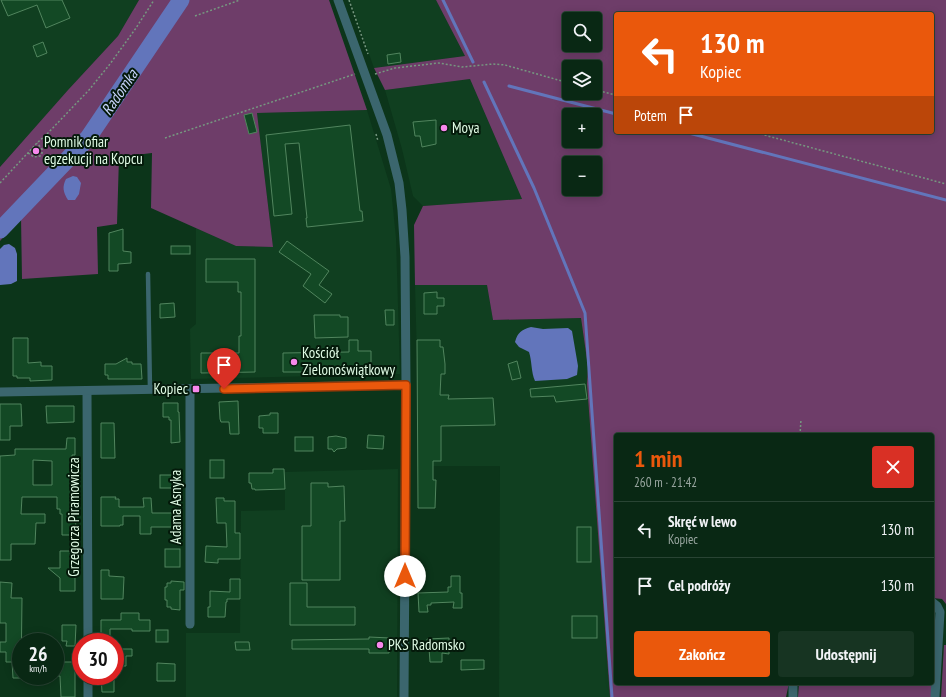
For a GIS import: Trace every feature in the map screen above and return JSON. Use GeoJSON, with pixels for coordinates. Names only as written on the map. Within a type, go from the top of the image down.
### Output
{"type":"FeatureCollection","features":[{"type":"Feature","properties":{"kind":"street"},"geometry":{"type":"LineString","coordinates":[[338,0],[387,135],[398,183],[402,210],[405,257],[406,385],[404,697]]}},
{"type":"Feature","properties":{"kind":"street"},"geometry":{"type":"LineString","coordinates":[[0,392],[190,390],[406,385]]}},
{"type":"Feature","properties":{"kind":"street","name":"Adama Asnyka"},"geometry":{"type":"LineString","coordinates":[[190,390],[190,624]]}},
{"type":"Feature","properties":{"kind":"street","name":"Grzegorza Piramowicza"},"geometry":{"type":"LineString","coordinates":[[87,391],[88,633]]}},
{"type":"Feature","properties":{"kind":"street"},"geometry":{"type":"LineString","coordinates":[[934,604],[940,612],[935,697]]}},
{"type":"Feature","properties":{"kind":"street"},"geometry":{"type":"LineString","coordinates":[[88,685],[88,697]]}},
{"type":"Feature","properties":{"kind":"street"},"geometry":{"type":"LineString","coordinates":[[793,685],[793,697]]}},
{"type":"Feature","properties":{"kind":"lane"},"geometry":{"type":"LineString","coordinates":[[148,274],[150,390]]}},
{"type":"Feature","properties":{"kind":"path"},"geometry":{"type":"LineString","coordinates":[[0,183],[102,75],[154,0]]}},
{"type":"Feature","properties":{"kind":"path"},"geometry":{"type":"LineString","coordinates":[[195,16],[240,0]]}},
{"type":"Feature","properties":{"kind":"path"},"geometry":{"type":"LineString","coordinates":[[375,74],[395,68],[430,64],[462,67],[493,64],[504,65],[562,81]]}},
{"type":"Feature","properties":{"kind":"path"},"geometry":{"type":"LineString","coordinates":[[165,138],[321,84],[364,71]]}},
{"type":"Feature","properties":{"kind":"path"},"geometry":{"type":"LineString","coordinates":[[602,92],[614,95]]}},
{"type":"Feature","properties":{"kind":"path"},"geometry":{"type":"LineString","coordinates":[[760,134],[946,184]]}},
{"type":"Feature","properties":{"kind":"path"},"geometry":{"type":"LineString","coordinates":[[28,153],[34,157],[40,156],[42,149],[37,143]]}},
{"type":"Feature","properties":{"kind":"path"},"geometry":{"type":"LineString","coordinates":[[800,433],[801,419]]}},
{"type":"Feature","properties":{"kind":"shaded area"},"geometry":{"type":"Polygon","coordinates":[[[0,0],[139,0],[118,36],[0,167],[0,0]]]}},
{"type":"Feature","properties":{"kind":"shaded area"},"geometry":{"type":"Polygon","coordinates":[[[139,0],[329,0],[367,110],[257,113],[273,247],[236,246],[151,208],[152,153],[119,157],[117,224],[97,227],[98,274],[22,279],[21,217],[0,241],[0,167],[118,36],[139,0]]]}},
{"type":"Feature","properties":{"kind":"shaded area"},"geometry":{"type":"Polygon","coordinates":[[[350,0],[436,0],[465,56],[374,68],[350,0]]]}},
{"type":"Feature","properties":{"kind":"shaded area"},"geometry":{"type":"Polygon","coordinates":[[[436,0],[946,0],[946,604],[942,599],[934,598],[934,433],[614,433],[614,685],[789,685],[786,697],[610,697],[587,384],[588,367],[581,318],[493,320],[487,285],[415,285],[414,225],[423,206],[522,199],[470,79],[385,90],[374,68],[465,56],[436,0]]]}},
{"type":"Feature","properties":{"kind":"shaded area","name":"Moya"},"geometry":{"type":"Polygon","coordinates":[[[470,79],[522,199],[423,206],[413,196],[402,149],[385,90],[470,79]]]}},
{"type":"Feature","properties":{"kind":"shaded area"},"geometry":{"type":"Polygon","coordinates":[[[367,110],[391,189],[396,238],[400,374],[191,379],[190,329],[196,324],[196,228],[236,246],[273,247],[257,113],[367,110]]]}},
{"type":"Feature","properties":{"kind":"shaded area"},"geometry":{"type":"Polygon","coordinates":[[[415,285],[487,285],[493,320],[581,318],[588,367],[587,384],[610,697],[499,697],[500,466],[417,466],[419,432],[415,285]]]}},
{"type":"Feature","properties":{"kind":"shaded area"},"geometry":{"type":"Polygon","coordinates":[[[398,469],[397,697],[186,697],[186,633],[240,633],[241,511],[285,510],[285,472],[398,469]]]}},
{"type":"Feature","properties":{"kind":"shaded area"},"geometry":{"type":"Polygon","coordinates":[[[944,645],[946,645],[946,697],[941,697],[944,645]]]}},
{"type":"Feature","properties":{"kind":"shaded area"},"geometry":{"type":"Polygon","coordinates":[[[799,685],[932,685],[931,697],[798,697],[799,685]]]}},
{"type":"Feature","properties":{"kind":"water"},"geometry":{"type":"Polygon","coordinates":[[[73,176],[77,177],[81,183],[79,194],[75,200],[68,200],[64,192],[64,185],[66,179],[73,176]]]}},
{"type":"Feature","properties":{"kind":"water"},"geometry":{"type":"Polygon","coordinates":[[[9,244],[15,248],[17,254],[17,281],[11,284],[0,285],[0,249],[4,245],[9,244]]]}},
{"type":"Feature","properties":{"kind":"water"},"geometry":{"type":"Polygon","coordinates":[[[531,327],[543,329],[568,328],[572,331],[578,366],[577,375],[567,379],[535,381],[529,352],[519,347],[515,342],[520,332],[531,327]]]}},
{"type":"Feature","properties":{"kind":"building"},"geometry":{"type":"Polygon","coordinates":[[[1,0],[62,0],[70,18],[46,28],[37,5],[8,16],[1,0]]]}},
{"type":"Feature","properties":{"kind":"building"},"geometry":{"type":"Polygon","coordinates":[[[43,42],[47,53],[37,57],[33,46],[43,42]]]}},
{"type":"Feature","properties":{"kind":"building"},"geometry":{"type":"Polygon","coordinates":[[[400,53],[401,62],[388,64],[387,55],[400,53]]]}},
{"type":"Feature","properties":{"kind":"building"},"geometry":{"type":"Polygon","coordinates":[[[252,113],[257,132],[249,134],[244,115],[252,113]]]}},
{"type":"Feature","properties":{"kind":"building"},"geometry":{"type":"Polygon","coordinates":[[[436,120],[436,144],[422,147],[420,136],[415,136],[413,122],[436,120]]]}},
{"type":"Feature","properties":{"kind":"building"},"geometry":{"type":"Polygon","coordinates":[[[350,125],[360,211],[362,211],[363,221],[307,227],[299,143],[285,144],[292,214],[274,216],[266,135],[350,125]]]}},
{"type":"Feature","properties":{"kind":"building"},"geometry":{"type":"Polygon","coordinates":[[[123,229],[123,251],[131,252],[131,263],[118,264],[118,271],[109,271],[109,233],[123,229]]]}},
{"type":"Feature","properties":{"kind":"building"},"geometry":{"type":"Polygon","coordinates":[[[287,241],[329,271],[319,285],[332,294],[325,303],[303,286],[311,274],[279,252],[287,241]]]}},
{"type":"Feature","properties":{"kind":"building"},"geometry":{"type":"Polygon","coordinates":[[[171,246],[190,246],[190,254],[171,254],[171,246]]]}},
{"type":"Feature","properties":{"kind":"building"},"geometry":{"type":"Polygon","coordinates":[[[206,259],[255,259],[255,372],[201,373],[201,353],[239,353],[239,336],[241,336],[241,292],[238,292],[238,282],[206,282],[206,259]]]}},
{"type":"Feature","properties":{"kind":"building"},"geometry":{"type":"Polygon","coordinates":[[[437,292],[437,298],[444,298],[444,306],[437,306],[437,314],[424,314],[424,293],[437,292]]]}},
{"type":"Feature","properties":{"kind":"building"},"geometry":{"type":"Polygon","coordinates":[[[174,303],[175,317],[160,318],[160,304],[174,303]]]}},
{"type":"Feature","properties":{"kind":"building"},"geometry":{"type":"Polygon","coordinates":[[[385,310],[394,310],[394,325],[386,325],[385,310]]]}},
{"type":"Feature","properties":{"kind":"building"},"geometry":{"type":"Polygon","coordinates":[[[314,315],[340,315],[340,317],[348,317],[348,337],[315,338],[314,315]]]}},
{"type":"Feature","properties":{"kind":"building"},"geometry":{"type":"Polygon","coordinates":[[[13,338],[28,338],[28,363],[41,362],[41,366],[52,366],[52,380],[30,381],[30,378],[17,378],[17,376],[13,376],[13,338]]]}},
{"type":"Feature","properties":{"kind":"building"},"geometry":{"type":"Polygon","coordinates":[[[349,340],[358,340],[358,351],[371,351],[371,370],[337,370],[337,372],[283,372],[283,353],[349,352],[349,340]]]}},
{"type":"Feature","properties":{"kind":"building"},"geometry":{"type":"Polygon","coordinates":[[[417,340],[440,340],[440,347],[443,347],[445,374],[441,374],[440,395],[449,395],[448,399],[493,398],[495,425],[441,426],[441,461],[433,461],[433,480],[436,480],[435,508],[418,508],[417,340]]]}},
{"type":"Feature","properties":{"kind":"building"},"geometry":{"type":"Polygon","coordinates":[[[127,358],[127,362],[132,362],[132,364],[141,364],[142,379],[108,379],[108,375],[105,375],[105,364],[116,364],[127,358]]]}},
{"type":"Feature","properties":{"kind":"building"},"geometry":{"type":"Polygon","coordinates":[[[517,361],[521,378],[512,380],[508,364],[517,361]]]}},
{"type":"Feature","properties":{"kind":"building"},"geometry":{"type":"Polygon","coordinates":[[[585,384],[587,399],[556,402],[554,396],[531,397],[530,389],[585,384]]]}},
{"type":"Feature","properties":{"kind":"building"},"geometry":{"type":"Polygon","coordinates":[[[238,401],[239,434],[230,434],[229,422],[221,422],[219,402],[238,401]]]}},
{"type":"Feature","properties":{"kind":"building"},"geometry":{"type":"Polygon","coordinates":[[[163,403],[178,403],[180,442],[171,443],[171,420],[169,420],[169,417],[163,417],[163,403]]]}},
{"type":"Feature","properties":{"kind":"building"},"geometry":{"type":"Polygon","coordinates":[[[0,404],[21,404],[22,426],[10,426],[10,440],[0,440],[0,404]]]}},
{"type":"Feature","properties":{"kind":"building"},"geometry":{"type":"Polygon","coordinates":[[[46,406],[74,406],[74,422],[47,423],[46,406]]]}},
{"type":"Feature","properties":{"kind":"building"},"geometry":{"type":"Polygon","coordinates":[[[270,413],[278,413],[278,433],[263,433],[263,428],[259,428],[259,416],[270,415],[270,413]]]}},
{"type":"Feature","properties":{"kind":"building"},"geometry":{"type":"Polygon","coordinates":[[[101,423],[114,423],[115,458],[101,458],[101,423]]]}},
{"type":"Feature","properties":{"kind":"building"},"geometry":{"type":"Polygon","coordinates":[[[368,435],[384,436],[383,449],[367,448],[368,435]]]}},
{"type":"Feature","properties":{"kind":"building"},"geometry":{"type":"Polygon","coordinates":[[[336,436],[346,438],[346,448],[337,449],[334,452],[332,449],[328,449],[328,437],[336,436]]]}},
{"type":"Feature","properties":{"kind":"building"},"geometry":{"type":"Polygon","coordinates":[[[295,437],[313,437],[313,451],[295,451],[295,437]]]}},
{"type":"Feature","properties":{"kind":"building"},"geometry":{"type":"Polygon","coordinates":[[[67,438],[75,438],[75,455],[72,455],[72,500],[75,500],[76,535],[62,535],[62,514],[60,514],[60,509],[57,509],[57,497],[22,497],[21,514],[45,514],[45,523],[36,523],[35,544],[11,544],[11,560],[0,560],[0,456],[15,455],[15,449],[66,449],[67,438]],[[33,460],[33,485],[52,485],[52,461],[33,460]]]}},
{"type":"Feature","properties":{"kind":"building"},"geometry":{"type":"Polygon","coordinates":[[[210,460],[224,460],[224,478],[210,478],[210,460]]]}},
{"type":"Feature","properties":{"kind":"building"},"geometry":{"type":"Polygon","coordinates":[[[273,469],[284,469],[285,489],[252,489],[251,483],[249,483],[249,473],[273,473],[273,469]]]}},
{"type":"Feature","properties":{"kind":"building"},"geometry":{"type":"Polygon","coordinates":[[[160,475],[173,475],[173,488],[160,488],[160,475]]]}},
{"type":"Feature","properties":{"kind":"building"},"geometry":{"type":"Polygon","coordinates":[[[311,483],[328,483],[328,487],[344,486],[345,521],[340,521],[340,580],[302,580],[302,526],[311,526],[311,483]]]}},
{"type":"Feature","properties":{"kind":"building"},"geometry":{"type":"Polygon","coordinates":[[[101,497],[116,497],[115,499],[119,499],[119,507],[144,507],[143,498],[151,498],[152,513],[178,513],[178,527],[151,527],[151,534],[140,534],[140,516],[123,516],[123,525],[120,526],[101,526],[101,497]]]}},
{"type":"Feature","properties":{"kind":"building"},"geometry":{"type":"Polygon","coordinates":[[[216,498],[224,498],[224,501],[235,501],[235,533],[240,533],[240,559],[218,559],[218,563],[205,562],[206,546],[227,547],[226,523],[217,523],[216,498]]]}},
{"type":"Feature","properties":{"kind":"building"},"geometry":{"type":"Polygon","coordinates":[[[577,527],[591,527],[591,562],[577,562],[577,527]]]}},
{"type":"Feature","properties":{"kind":"building"},"geometry":{"type":"Polygon","coordinates":[[[165,549],[180,549],[180,567],[165,567],[165,549]]]}},
{"type":"Feature","properties":{"kind":"building"},"geometry":{"type":"Polygon","coordinates":[[[60,551],[75,551],[75,591],[60,591],[60,578],[48,568],[60,568],[60,551]]]}},
{"type":"Feature","properties":{"kind":"building"},"geometry":{"type":"Polygon","coordinates":[[[101,570],[109,570],[109,576],[124,577],[123,599],[101,599],[101,570]]]}},
{"type":"Feature","properties":{"kind":"building"},"geometry":{"type":"Polygon","coordinates":[[[451,576],[460,576],[462,608],[453,608],[454,602],[431,603],[431,605],[427,605],[428,612],[419,612],[418,593],[448,592],[448,587],[451,587],[451,576]]]}},
{"type":"Feature","properties":{"kind":"building"},"geometry":{"type":"Polygon","coordinates":[[[230,579],[240,579],[240,599],[227,599],[225,617],[208,617],[208,607],[210,607],[210,591],[230,592],[230,579]]]}},
{"type":"Feature","properties":{"kind":"building"},"geometry":{"type":"Polygon","coordinates":[[[171,581],[184,582],[184,590],[180,590],[180,610],[167,607],[167,600],[165,600],[165,587],[167,587],[167,583],[171,583],[171,581]]]}},
{"type":"Feature","properties":{"kind":"building"},"geometry":{"type":"Polygon","coordinates":[[[0,582],[12,583],[11,598],[22,598],[22,633],[12,633],[12,662],[6,662],[6,652],[0,652],[0,642],[6,642],[6,623],[0,623],[0,582]]]}},
{"type":"Feature","properties":{"kind":"building"},"geometry":{"type":"Polygon","coordinates":[[[290,583],[307,583],[307,607],[355,607],[355,625],[290,625],[290,583]]]}},
{"type":"Feature","properties":{"kind":"building"},"geometry":{"type":"Polygon","coordinates":[[[121,613],[139,613],[139,620],[150,620],[150,631],[110,629],[110,633],[101,633],[101,620],[121,620],[121,613]]]}},
{"type":"Feature","properties":{"kind":"building"},"geometry":{"type":"Polygon","coordinates":[[[572,616],[597,616],[597,638],[572,638],[572,616]]]}},
{"type":"Feature","properties":{"kind":"building"},"geometry":{"type":"Polygon","coordinates":[[[62,625],[76,625],[76,633],[72,633],[72,646],[66,646],[67,641],[64,641],[64,633],[62,633],[62,625]]]}},
{"type":"Feature","properties":{"kind":"building"},"geometry":{"type":"Polygon","coordinates":[[[156,630],[168,630],[168,642],[156,642],[156,630]]]}},
{"type":"Feature","properties":{"kind":"building"},"geometry":{"type":"Polygon","coordinates":[[[369,637],[390,638],[389,653],[369,653],[369,649],[292,649],[292,640],[369,639],[369,637]]]}},
{"type":"Feature","properties":{"kind":"building"},"geometry":{"type":"Polygon","coordinates":[[[449,638],[449,654],[442,653],[442,662],[430,662],[427,639],[449,638]]]}},
{"type":"Feature","properties":{"kind":"building"},"geometry":{"type":"Polygon","coordinates":[[[235,642],[249,642],[250,650],[236,650],[235,642]]]}},
{"type":"Feature","properties":{"kind":"building"},"geometry":{"type":"Polygon","coordinates":[[[124,649],[132,649],[132,656],[126,656],[126,666],[124,666],[124,649]]]}},
{"type":"Feature","properties":{"kind":"building"},"geometry":{"type":"Polygon","coordinates":[[[461,660],[484,660],[484,669],[461,670],[461,660]]]}},
{"type":"Feature","properties":{"kind":"building"},"geometry":{"type":"Polygon","coordinates":[[[64,662],[72,662],[72,685],[75,685],[75,697],[61,697],[60,685],[64,685],[64,662]]]}},
{"type":"Feature","properties":{"kind":"building"},"geometry":{"type":"Polygon","coordinates":[[[157,663],[175,664],[175,681],[157,681],[157,663]]]}},
{"type":"Feature","properties":{"kind":"building"},"geometry":{"type":"Polygon","coordinates":[[[102,685],[114,685],[114,692],[102,692],[102,685]]]}},
{"type":"Feature","properties":{"kind":"waterway","name":"Radomka"},"geometry":{"type":"LineString","coordinates":[[0,230],[88,138],[181,0]]}},
{"type":"Feature","properties":{"kind":"waterway"},"geometry":{"type":"LineString","coordinates":[[443,0],[473,62]]}},
{"type":"Feature","properties":{"kind":"waterway"},"geometry":{"type":"LineString","coordinates":[[484,82],[534,188],[585,313],[612,697]]}},
{"type":"Feature","properties":{"kind":"waterway"},"geometry":{"type":"LineString","coordinates":[[509,86],[614,113]]}},
{"type":"Feature","properties":{"kind":"waterway"},"geometry":{"type":"LineString","coordinates":[[693,134],[946,200]]}},
{"type":"Feature","properties":{"kind":"place","name":"Moya"},"geometry":{"type":"Point","coordinates":[444,128]}},
{"type":"Feature","properties":{"kind":"place","name":"Pomnik ofiar egzekucji na Kopcu"},"geometry":{"type":"Point","coordinates":[36,151]}},
{"type":"Feature","properties":{"kind":"place","name":"Kościół Zielonoświątkowy"},"geometry":{"type":"Point","coordinates":[294,362]}},
{"type":"Feature","properties":{"kind":"place","name":"Kopiec"},"geometry":{"type":"Point","coordinates":[196,389]}},
{"type":"Feature","properties":{"kind":"place","name":"PKS Radomsko"},"geometry":{"type":"Point","coordinates":[380,645]}},
{"type":"Feature","properties":{"kind":"route"},"geometry":{"type":"LineString","coordinates":[[224,389],[406,385],[405,576]]}}]}
